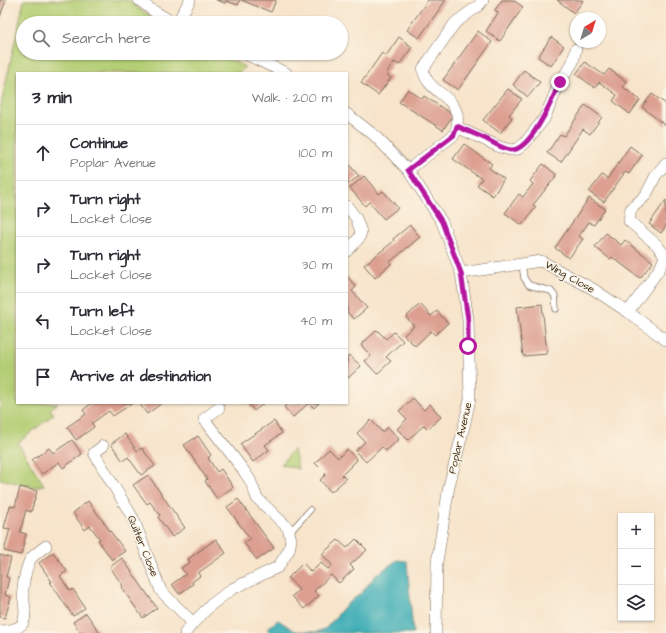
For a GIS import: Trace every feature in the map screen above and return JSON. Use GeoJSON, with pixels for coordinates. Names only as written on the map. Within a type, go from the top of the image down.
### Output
{"type":"FeatureCollection","features":[{"type":"Feature","properties":{"kind":"street"},"geometry":{"type":"LineString","coordinates":[[139,0],[162,16]]}},
{"type":"Feature","properties":{"kind":"street"},"geometry":{"type":"LineString","coordinates":[[181,16],[190,0]]}},
{"type":"Feature","properties":{"kind":"street"},"geometry":{"type":"LineString","coordinates":[[408,170],[454,135],[457,126],[456,112],[449,101],[430,85],[424,76],[423,69],[455,23],[478,6],[483,0]]}},
{"type":"Feature","properties":{"kind":"street"},"geometry":{"type":"LineString","coordinates":[[457,126],[500,147],[511,150],[518,149],[525,143],[544,119],[560,82],[573,62],[576,49]]}},
{"type":"Feature","properties":{"kind":"street"},"geometry":{"type":"LineString","coordinates":[[258,60],[284,72]]}},
{"type":"Feature","properties":{"kind":"street","name":"Poplar Avenue"},"geometry":{"type":"LineString","coordinates":[[348,115],[374,135],[408,170],[442,222],[461,273],[468,319],[470,399],[449,486],[437,562],[436,633]]}},
{"type":"Feature","properties":{"kind":"street"},"geometry":{"type":"LineString","coordinates":[[628,312],[660,268],[665,257],[657,245],[629,221],[631,209],[646,194],[656,175],[666,163]]}},
{"type":"Feature","properties":{"kind":"street"},"geometry":{"type":"LineString","coordinates":[[348,207],[356,218],[361,232],[359,238],[348,250]]}},
{"type":"Feature","properties":{"kind":"street","name":"Wing Close"},"geometry":{"type":"LineString","coordinates":[[461,273],[541,261],[593,289],[666,340]]}},
{"type":"Feature","properties":{"kind":"street"},"geometry":{"type":"LineString","coordinates":[[186,633],[193,623],[212,604],[232,589],[278,567],[289,550],[291,540],[288,528],[257,498],[250,480],[204,419],[219,408]]}},
{"type":"Feature","properties":{"kind":"street","name":"Quilter Close"},"geometry":{"type":"LineString","coordinates":[[103,446],[94,453],[133,518],[161,591],[193,623]]}},
{"type":"Feature","properties":{"kind":"street"},"geometry":{"type":"LineString","coordinates":[[0,631],[6,631],[19,627],[23,622],[23,589],[30,560],[46,546]]}},
{"type":"Feature","properties":{"kind":"lane"},"geometry":{"type":"LineString","coordinates":[[522,264],[524,278],[529,285],[551,291],[555,296],[556,309]]}},
{"type":"Feature","properties":{"kind":"lane"},"geometry":{"type":"LineString","coordinates":[[289,533],[310,510]]}},
{"type":"Feature","properties":{"kind":"green space"},"geometry":{"type":"Polygon","coordinates":[[[24,0],[129,0],[139,9],[151,16],[20,16],[24,0]]]}},
{"type":"Feature","properties":{"kind":"green space"},"geometry":{"type":"Polygon","coordinates":[[[16,36],[16,60],[232,60],[245,67],[240,72],[16,72],[16,404],[57,404],[50,409],[54,414],[18,443],[44,485],[33,487],[0,479],[0,109],[16,36]]]}},
{"type":"Feature","properties":{"kind":"green space"},"geometry":{"type":"Polygon","coordinates":[[[294,449],[298,469],[281,464],[294,449]]]}},
{"type":"Feature","properties":{"kind":"water"},"geometry":{"type":"Polygon","coordinates":[[[397,560],[407,561],[413,633],[270,633],[268,628],[278,620],[295,631],[317,632],[326,628],[345,606],[362,592],[375,576],[397,560]]]}},
{"type":"Feature","properties":{"kind":"building"},"geometry":{"type":"Polygon","coordinates":[[[0,0],[6,0],[0,17],[0,0]]]}},
{"type":"Feature","properties":{"kind":"building"},"geometry":{"type":"Polygon","coordinates":[[[216,0],[240,0],[238,5],[226,1],[225,3],[216,0]]]}},
{"type":"Feature","properties":{"kind":"building"},"geometry":{"type":"Polygon","coordinates":[[[241,0],[276,0],[271,12],[241,0]]]}},
{"type":"Feature","properties":{"kind":"building"},"geometry":{"type":"Polygon","coordinates":[[[428,0],[446,0],[419,38],[407,30],[428,0]]]}},
{"type":"Feature","properties":{"kind":"building"},"geometry":{"type":"Polygon","coordinates":[[[502,0],[513,0],[523,7],[500,41],[486,31],[498,13],[495,10],[502,0]]]}},
{"type":"Feature","properties":{"kind":"building"},"geometry":{"type":"Polygon","coordinates":[[[557,0],[582,0],[583,1],[575,12],[557,0]]]}},
{"type":"Feature","properties":{"kind":"building"},"geometry":{"type":"Polygon","coordinates":[[[478,31],[492,42],[458,90],[443,80],[478,31]]]}},
{"type":"Feature","properties":{"kind":"building"},"geometry":{"type":"Polygon","coordinates":[[[399,37],[412,47],[399,65],[394,62],[386,74],[391,78],[378,95],[361,83],[382,53],[386,56],[399,37]]]}},
{"type":"Feature","properties":{"kind":"building"},"geometry":{"type":"Polygon","coordinates":[[[551,37],[564,46],[551,66],[538,57],[551,37]]]}},
{"type":"Feature","properties":{"kind":"building"},"geometry":{"type":"Polygon","coordinates":[[[585,62],[604,75],[609,69],[627,82],[623,87],[640,100],[630,114],[613,101],[617,95],[599,82],[595,88],[576,74],[585,62]]]}},
{"type":"Feature","properties":{"kind":"building"},"geometry":{"type":"Polygon","coordinates":[[[524,70],[540,82],[528,97],[513,85],[524,70]]]}},
{"type":"Feature","properties":{"kind":"building"},"geometry":{"type":"Polygon","coordinates":[[[408,89],[422,99],[424,96],[453,115],[443,130],[399,102],[408,89]]]}},
{"type":"Feature","properties":{"kind":"building"},"geometry":{"type":"Polygon","coordinates":[[[508,89],[522,99],[509,115],[512,118],[500,133],[483,120],[508,89]]]}},
{"type":"Feature","properties":{"kind":"building"},"geometry":{"type":"Polygon","coordinates":[[[652,94],[666,104],[666,126],[642,107],[652,94]]]}},
{"type":"Feature","properties":{"kind":"building"},"geometry":{"type":"Polygon","coordinates":[[[585,105],[602,117],[590,134],[583,129],[561,162],[547,153],[560,134],[564,136],[585,105]]]}},
{"type":"Feature","properties":{"kind":"building"},"geometry":{"type":"Polygon","coordinates":[[[464,144],[492,164],[489,168],[504,179],[493,196],[477,185],[482,179],[453,159],[464,144]]]}},
{"type":"Feature","properties":{"kind":"building"},"geometry":{"type":"Polygon","coordinates":[[[630,146],[642,155],[629,174],[625,172],[604,202],[589,192],[602,175],[607,179],[630,146]]]}},
{"type":"Feature","properties":{"kind":"building"},"geometry":{"type":"Polygon","coordinates":[[[348,163],[359,176],[348,184],[348,163]]]}},
{"type":"Feature","properties":{"kind":"building"},"geometry":{"type":"Polygon","coordinates":[[[543,164],[557,175],[533,205],[536,207],[522,225],[505,213],[519,194],[523,197],[533,184],[530,181],[543,164]]]}},
{"type":"Feature","properties":{"kind":"building"},"geometry":{"type":"Polygon","coordinates":[[[364,176],[379,194],[383,191],[398,208],[384,219],[369,202],[365,206],[350,188],[364,176]]]}},
{"type":"Feature","properties":{"kind":"building"},"geometry":{"type":"Polygon","coordinates":[[[589,198],[605,209],[594,225],[589,222],[579,236],[583,239],[569,258],[555,248],[589,198]]]}},
{"type":"Feature","properties":{"kind":"building"},"geometry":{"type":"Polygon","coordinates":[[[666,200],[666,226],[661,233],[649,224],[666,200]]]}},
{"type":"Feature","properties":{"kind":"building"},"geometry":{"type":"Polygon","coordinates":[[[410,225],[420,237],[390,262],[391,264],[375,278],[364,265],[394,241],[393,239],[410,225]]]}},
{"type":"Feature","properties":{"kind":"building"},"geometry":{"type":"Polygon","coordinates":[[[606,233],[621,245],[625,240],[653,262],[640,278],[612,257],[610,259],[595,247],[606,233]]]}},
{"type":"Feature","properties":{"kind":"building"},"geometry":{"type":"Polygon","coordinates":[[[348,277],[356,287],[352,291],[367,308],[354,319],[348,313],[348,277]]]}},
{"type":"Feature","properties":{"kind":"building"},"geometry":{"type":"Polygon","coordinates":[[[420,304],[431,316],[437,311],[448,323],[435,335],[431,331],[415,346],[404,335],[414,326],[406,317],[420,304]]]}},
{"type":"Feature","properties":{"kind":"building"},"geometry":{"type":"Polygon","coordinates":[[[542,304],[547,354],[523,356],[517,307],[542,304]]]}},
{"type":"Feature","properties":{"kind":"building"},"geometry":{"type":"Polygon","coordinates":[[[377,330],[386,339],[394,332],[403,341],[386,357],[391,361],[377,374],[365,361],[371,356],[361,345],[377,330]]]}},
{"type":"Feature","properties":{"kind":"building"},"geometry":{"type":"Polygon","coordinates":[[[349,355],[361,366],[348,378],[349,355]]]}},
{"type":"Feature","properties":{"kind":"building"},"geometry":{"type":"Polygon","coordinates":[[[413,398],[424,410],[430,404],[441,417],[428,429],[424,425],[408,440],[397,429],[407,419],[399,411],[413,398]]]}},
{"type":"Feature","properties":{"kind":"building"},"geometry":{"type":"Polygon","coordinates":[[[91,404],[131,404],[113,416],[109,411],[92,423],[94,427],[76,440],[67,427],[86,414],[83,410],[91,404]]]}},
{"type":"Feature","properties":{"kind":"building"},"geometry":{"type":"Polygon","coordinates":[[[140,404],[161,404],[147,414],[140,404]]]}},
{"type":"Feature","properties":{"kind":"building"},"geometry":{"type":"Polygon","coordinates":[[[249,404],[263,404],[254,411],[249,404]]]}},
{"type":"Feature","properties":{"kind":"building"},"geometry":{"type":"Polygon","coordinates":[[[288,404],[308,404],[293,417],[284,407],[288,404]]]}},
{"type":"Feature","properties":{"kind":"building"},"geometry":{"type":"Polygon","coordinates":[[[310,404],[318,404],[314,408],[310,404]]]}},
{"type":"Feature","properties":{"kind":"building"},"geometry":{"type":"Polygon","coordinates":[[[371,420],[382,432],[388,427],[399,439],[386,451],[382,447],[366,462],[355,451],[365,442],[357,433],[371,420]]]}},
{"type":"Feature","properties":{"kind":"building"},"geometry":{"type":"Polygon","coordinates":[[[274,421],[282,433],[265,445],[269,450],[253,462],[240,444],[274,421]]]}},
{"type":"Feature","properties":{"kind":"building"},"geometry":{"type":"Polygon","coordinates":[[[125,434],[137,451],[142,448],[155,466],[141,475],[128,457],[123,461],[111,444],[125,434]]]}},
{"type":"Feature","properties":{"kind":"building"},"geometry":{"type":"Polygon","coordinates":[[[198,436],[211,455],[208,458],[217,472],[221,469],[233,487],[217,499],[205,481],[207,479],[184,445],[198,436]]]}},
{"type":"Feature","properties":{"kind":"building"},"geometry":{"type":"Polygon","coordinates":[[[72,440],[82,454],[63,468],[59,462],[42,474],[32,460],[49,448],[53,453],[72,440]]]}},
{"type":"Feature","properties":{"kind":"building"},"geometry":{"type":"Polygon","coordinates":[[[329,449],[338,458],[347,449],[357,460],[342,475],[346,479],[331,492],[320,480],[326,474],[315,463],[329,449]]]}},
{"type":"Feature","properties":{"kind":"building"},"geometry":{"type":"Polygon","coordinates":[[[148,475],[185,528],[172,537],[158,517],[160,515],[150,502],[147,504],[133,485],[148,475]]]}},
{"type":"Feature","properties":{"kind":"building"},"geometry":{"type":"Polygon","coordinates":[[[20,487],[37,491],[31,512],[26,510],[20,532],[26,534],[21,555],[4,551],[10,529],[4,528],[10,506],[15,507],[20,487]]]}},
{"type":"Feature","properties":{"kind":"building"},"geometry":{"type":"Polygon","coordinates":[[[238,499],[274,548],[257,560],[244,543],[250,539],[227,507],[238,499]]]}},
{"type":"Feature","properties":{"kind":"building"},"geometry":{"type":"Polygon","coordinates":[[[88,501],[125,551],[112,560],[98,540],[100,539],[90,526],[85,530],[73,513],[88,501]]]}},
{"type":"Feature","properties":{"kind":"building"},"geometry":{"type":"Polygon","coordinates":[[[216,539],[226,553],[198,573],[200,576],[192,582],[193,584],[179,594],[172,584],[186,574],[181,568],[190,562],[188,559],[216,539]]]}},
{"type":"Feature","properties":{"kind":"building"},"geometry":{"type":"Polygon","coordinates":[[[356,539],[367,550],[350,565],[354,569],[339,583],[331,575],[314,591],[319,596],[304,609],[292,596],[299,590],[288,578],[303,563],[311,572],[321,563],[328,569],[332,565],[322,554],[338,540],[347,548],[356,539]]]}},
{"type":"Feature","properties":{"kind":"building"},"geometry":{"type":"Polygon","coordinates":[[[53,552],[67,571],[60,576],[70,591],[73,589],[85,608],[73,616],[39,563],[53,552]]]}},
{"type":"Feature","properties":{"kind":"building"},"geometry":{"type":"Polygon","coordinates":[[[0,555],[11,558],[6,577],[9,578],[5,595],[11,597],[5,618],[0,617],[0,555]]]}},
{"type":"Feature","properties":{"kind":"building"},"geometry":{"type":"Polygon","coordinates":[[[122,558],[157,608],[143,618],[121,587],[123,586],[110,567],[122,558]]]}},
{"type":"Feature","properties":{"kind":"building"},"geometry":{"type":"Polygon","coordinates":[[[86,613],[100,633],[81,633],[73,622],[86,613]]]}},
{"type":"Feature","properties":{"kind":"route"},"geometry":{"type":"LineString","coordinates":[[468,346],[468,319],[461,273],[442,222],[408,170],[454,135],[457,126],[500,147],[511,150],[518,149],[525,143],[544,119],[560,82]]}}]}
